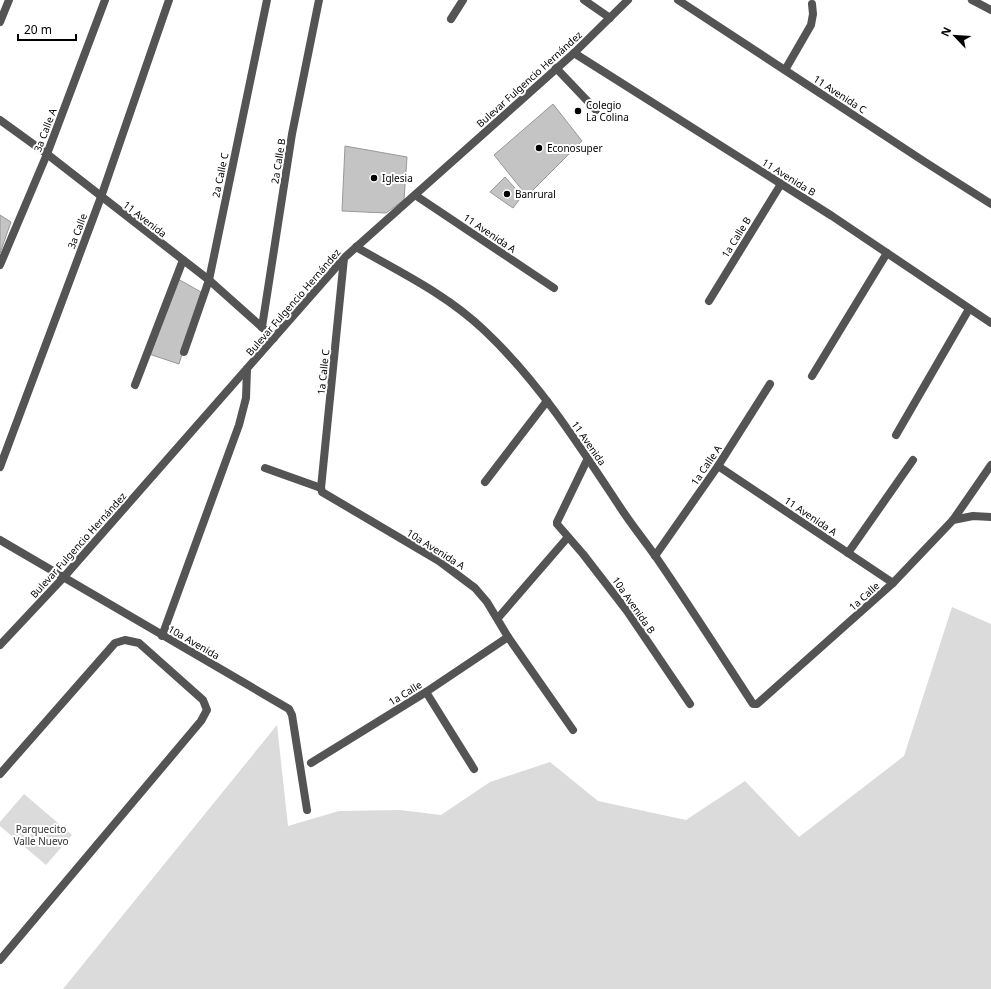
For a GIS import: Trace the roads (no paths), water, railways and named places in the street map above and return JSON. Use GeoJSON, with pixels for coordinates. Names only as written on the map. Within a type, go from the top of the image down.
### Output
{"type":"FeatureCollection","features":[{"type":"Feature","properties":{"kind":"street"},"geometry":{"type":"LineString","coordinates":[[0,22],[8,0]]}},
{"type":"Feature","properties":{"kind":"street","name":"3a Calle A"},"geometry":{"type":"LineString","coordinates":[[0,265],[47,154],[105,0]]}},
{"type":"Feature","properties":{"kind":"street","name":"3a Calle"},"geometry":{"type":"LineString","coordinates":[[0,467],[101,197],[169,0]]}},
{"type":"Feature","properties":{"kind":"street","name":"2a Calle C"},"geometry":{"type":"LineString","coordinates":[[184,352],[209,280],[267,0]]}},
{"type":"Feature","properties":{"kind":"street","name":"2a Calle B"},"geometry":{"type":"LineString","coordinates":[[262,327],[292,134],[319,0]]}},
{"type":"Feature","properties":{"kind":"street"},"geometry":{"type":"LineString","coordinates":[[451,19],[463,0]]}},
{"type":"Feature","properties":{"kind":"street"},"geometry":{"type":"LineString","coordinates":[[584,0],[610,18]]}},
{"type":"Feature","properties":{"kind":"street","name":"Bulevar Fulgencio Hernández"},"geometry":{"type":"LineString","coordinates":[[0,645],[63,578],[344,258],[574,53],[628,0]]}},
{"type":"Feature","properties":{"kind":"street","name":"11 Avenida C"},"geometry":{"type":"LineString","coordinates":[[678,0],[991,204]]}},
{"type":"Feature","properties":{"kind":"street"},"geometry":{"type":"LineString","coordinates":[[972,0],[991,10]]}},
{"type":"Feature","properties":{"kind":"street"},"geometry":{"type":"LineString","coordinates":[[785,70],[811,25],[813,14],[812,4]]}},
{"type":"Feature","properties":{"kind":"street","name":"11 Avenida B"},"geometry":{"type":"LineString","coordinates":[[574,53],[832,216],[969,310],[991,323]]}},
{"type":"Feature","properties":{"kind":"street"},"geometry":{"type":"LineString","coordinates":[[556,68],[596,110]]}},
{"type":"Feature","properties":{"kind":"street","name":"11 Avenida"},"geometry":{"type":"LineString","coordinates":[[0,120],[47,154],[209,280],[274,338]]}},
{"type":"Feature","properties":{"kind":"street","name":"1a Calle B"},"geometry":{"type":"LineString","coordinates":[[708,301],[781,184]]}},
{"type":"Feature","properties":{"kind":"street","name":"11 Avenida A"},"geometry":{"type":"LineString","coordinates":[[415,195],[554,288]]}},
{"type":"Feature","properties":{"kind":"street","name":"11 Avenida"},"geometry":{"type":"LineString","coordinates":[[356,247],[439,296],[467,316],[484,330],[534,383],[588,458],[655,556],[752,704]]}},
{"type":"Feature","properties":{"kind":"street"},"geometry":{"type":"LineString","coordinates":[[812,376],[887,253]]}},
{"type":"Feature","properties":{"kind":"street","name":"1a Calle C"},"geometry":{"type":"LineString","coordinates":[[321,488],[344,258]]}},
{"type":"Feature","properties":{"kind":"street"},"geometry":{"type":"LineString","coordinates":[[135,385],[183,260]]}},
{"type":"Feature","properties":{"kind":"street"},"geometry":{"type":"LineString","coordinates":[[896,435],[969,310]]}},
{"type":"Feature","properties":{"kind":"street"},"geometry":{"type":"LineString","coordinates":[[162,636],[239,425],[246,398],[247,369]]}},
{"type":"Feature","properties":{"kind":"street","name":"1a Calle A"},"geometry":{"type":"LineString","coordinates":[[655,556],[718,466],[770,384]]}},
{"type":"Feature","properties":{"kind":"street"},"geometry":{"type":"LineString","coordinates":[[485,482],[547,401]]}},
{"type":"Feature","properties":{"kind":"street","name":"10a Avenida B"},"geometry":{"type":"LineString","coordinates":[[588,458],[557,524],[583,554],[627,611],[690,704]]}},
{"type":"Feature","properties":{"kind":"street"},"geometry":{"type":"LineString","coordinates":[[848,553],[913,460]]}},
{"type":"Feature","properties":{"kind":"street","name":"1a Calle"},"geometry":{"type":"LineString","coordinates":[[752,704],[757,704],[893,584],[953,520],[991,465]]}},
{"type":"Feature","properties":{"kind":"street","name":"11 Avenida A"},"geometry":{"type":"LineString","coordinates":[[718,466],[893,584]]}},
{"type":"Feature","properties":{"kind":"street"},"geometry":{"type":"LineString","coordinates":[[265,468],[321,488]]}},
{"type":"Feature","properties":{"kind":"street","name":"10a Avenida A"},"geometry":{"type":"LineString","coordinates":[[321,488],[322,492],[325,494],[439,561],[457,573],[482,595],[498,618],[508,637],[574,730]]}},
{"type":"Feature","properties":{"kind":"street"},"geometry":{"type":"LineString","coordinates":[[953,520],[973,516],[991,517]]}},
{"type":"Feature","properties":{"kind":"street"},"geometry":{"type":"LineString","coordinates":[[498,618],[568,537]]}},
{"type":"Feature","properties":{"kind":"street","name":"10a Avenida"},"geometry":{"type":"LineString","coordinates":[[0,540],[289,709],[292,716],[307,810]]}},
{"type":"Feature","properties":{"kind":"street","name":"1a Calle"},"geometry":{"type":"LineString","coordinates":[[311,763],[426,692],[508,637]]}},
{"type":"Feature","properties":{"kind":"street"},"geometry":{"type":"LineString","coordinates":[[0,774],[115,643],[125,640],[138,643],[203,700],[207,710],[201,721],[0,960]]}},
{"type":"Feature","properties":{"kind":"street"},"geometry":{"type":"LineString","coordinates":[[426,692],[474,769]]}},
{"type":"Feature","properties":{"kind":"place","name":"Colegio La Colina"},"geometry":{"type":"Point","coordinates":[578,111]}},
{"type":"Feature","properties":{"kind":"place","name":"Econosuper"},"geometry":{"type":"Point","coordinates":[539,148]}},
{"type":"Feature","properties":{"kind":"place","name":"Iglesia"},"geometry":{"type":"Point","coordinates":[374,178]}},
{"type":"Feature","properties":{"kind":"place","name":"Banrural"},"geometry":{"type":"Point","coordinates":[507,194]}},
{"type":"Feature","properties":{"kind":"park label","name":"Parquecito Valle Nuevo"},"geometry":{"type":"Point","coordinates":[41,834]}}]}
